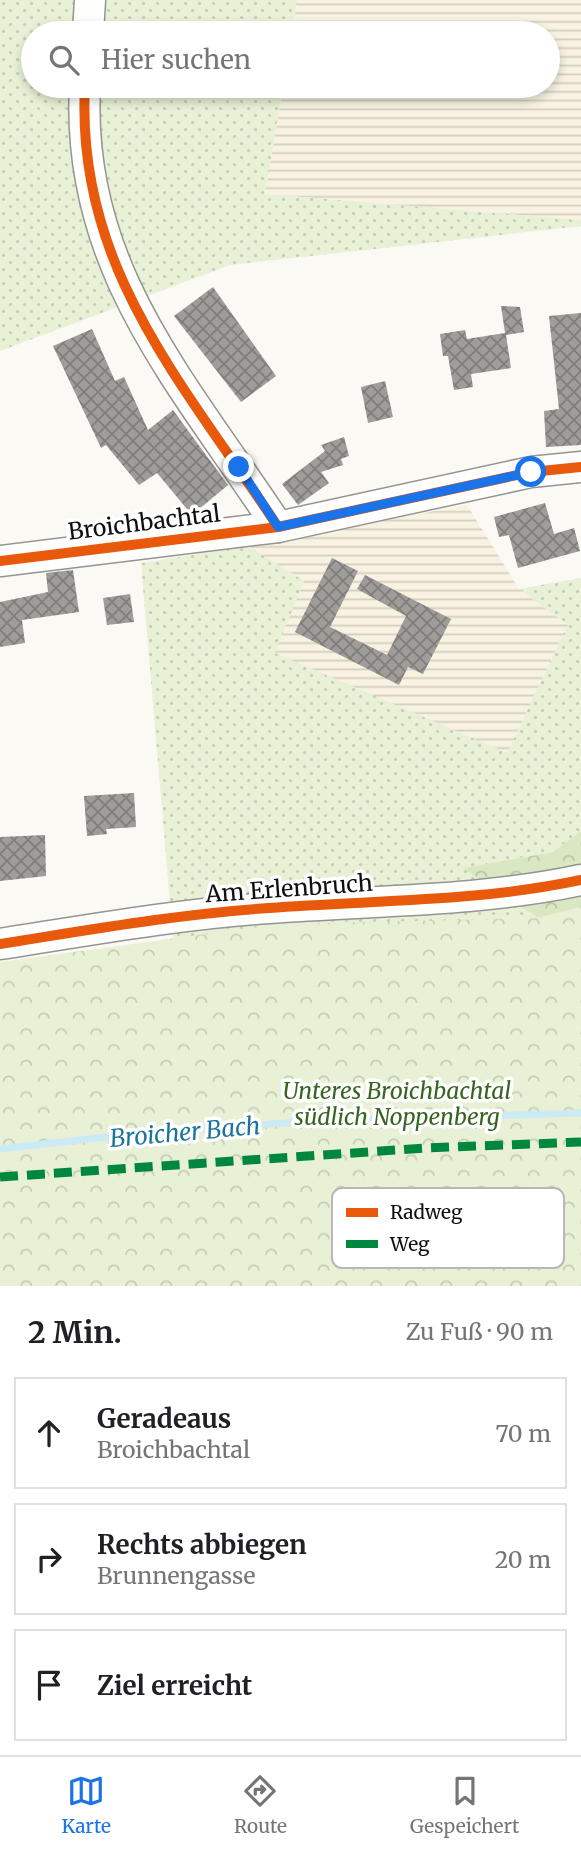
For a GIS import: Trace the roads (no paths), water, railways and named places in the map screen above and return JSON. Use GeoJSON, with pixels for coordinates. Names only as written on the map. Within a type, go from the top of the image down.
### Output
{"type":"FeatureCollection","features":[{"type":"Feature","properties":{"kind":"street"},"geometry":{"type":"LineString","coordinates":[[89,21],[90,0]]}},
{"type":"Feature","properties":{"kind":"street"},"geometry":{"type":"LineString","coordinates":[[84,98],[83,117],[93,195],[122,285],[169,371],[278,527]]}},
{"type":"Feature","properties":{"kind":"street","name":"Broichbachtal"},"geometry":{"type":"LineString","coordinates":[[0,561],[278,527],[531,472],[581,467]]}},
{"type":"Feature","properties":{"kind":"street","name":"Am Erlenbruch"},"geometry":{"type":"LineString","coordinates":[[0,944],[181,917],[268,908],[444,899],[581,880]]}},
{"type":"Feature","properties":{"kind":"waterway","name":"Broicher Bach"},"geometry":{"type":"LineString","coordinates":[[0,1149],[141,1133],[313,1121],[581,1113]]}},
{"type":"Feature","properties":{"kind":"park label","name":"Unteres Broichbachtal südlich Noppenberg"},"geometry":{"type":"Point","coordinates":[397,1103]}}]}
